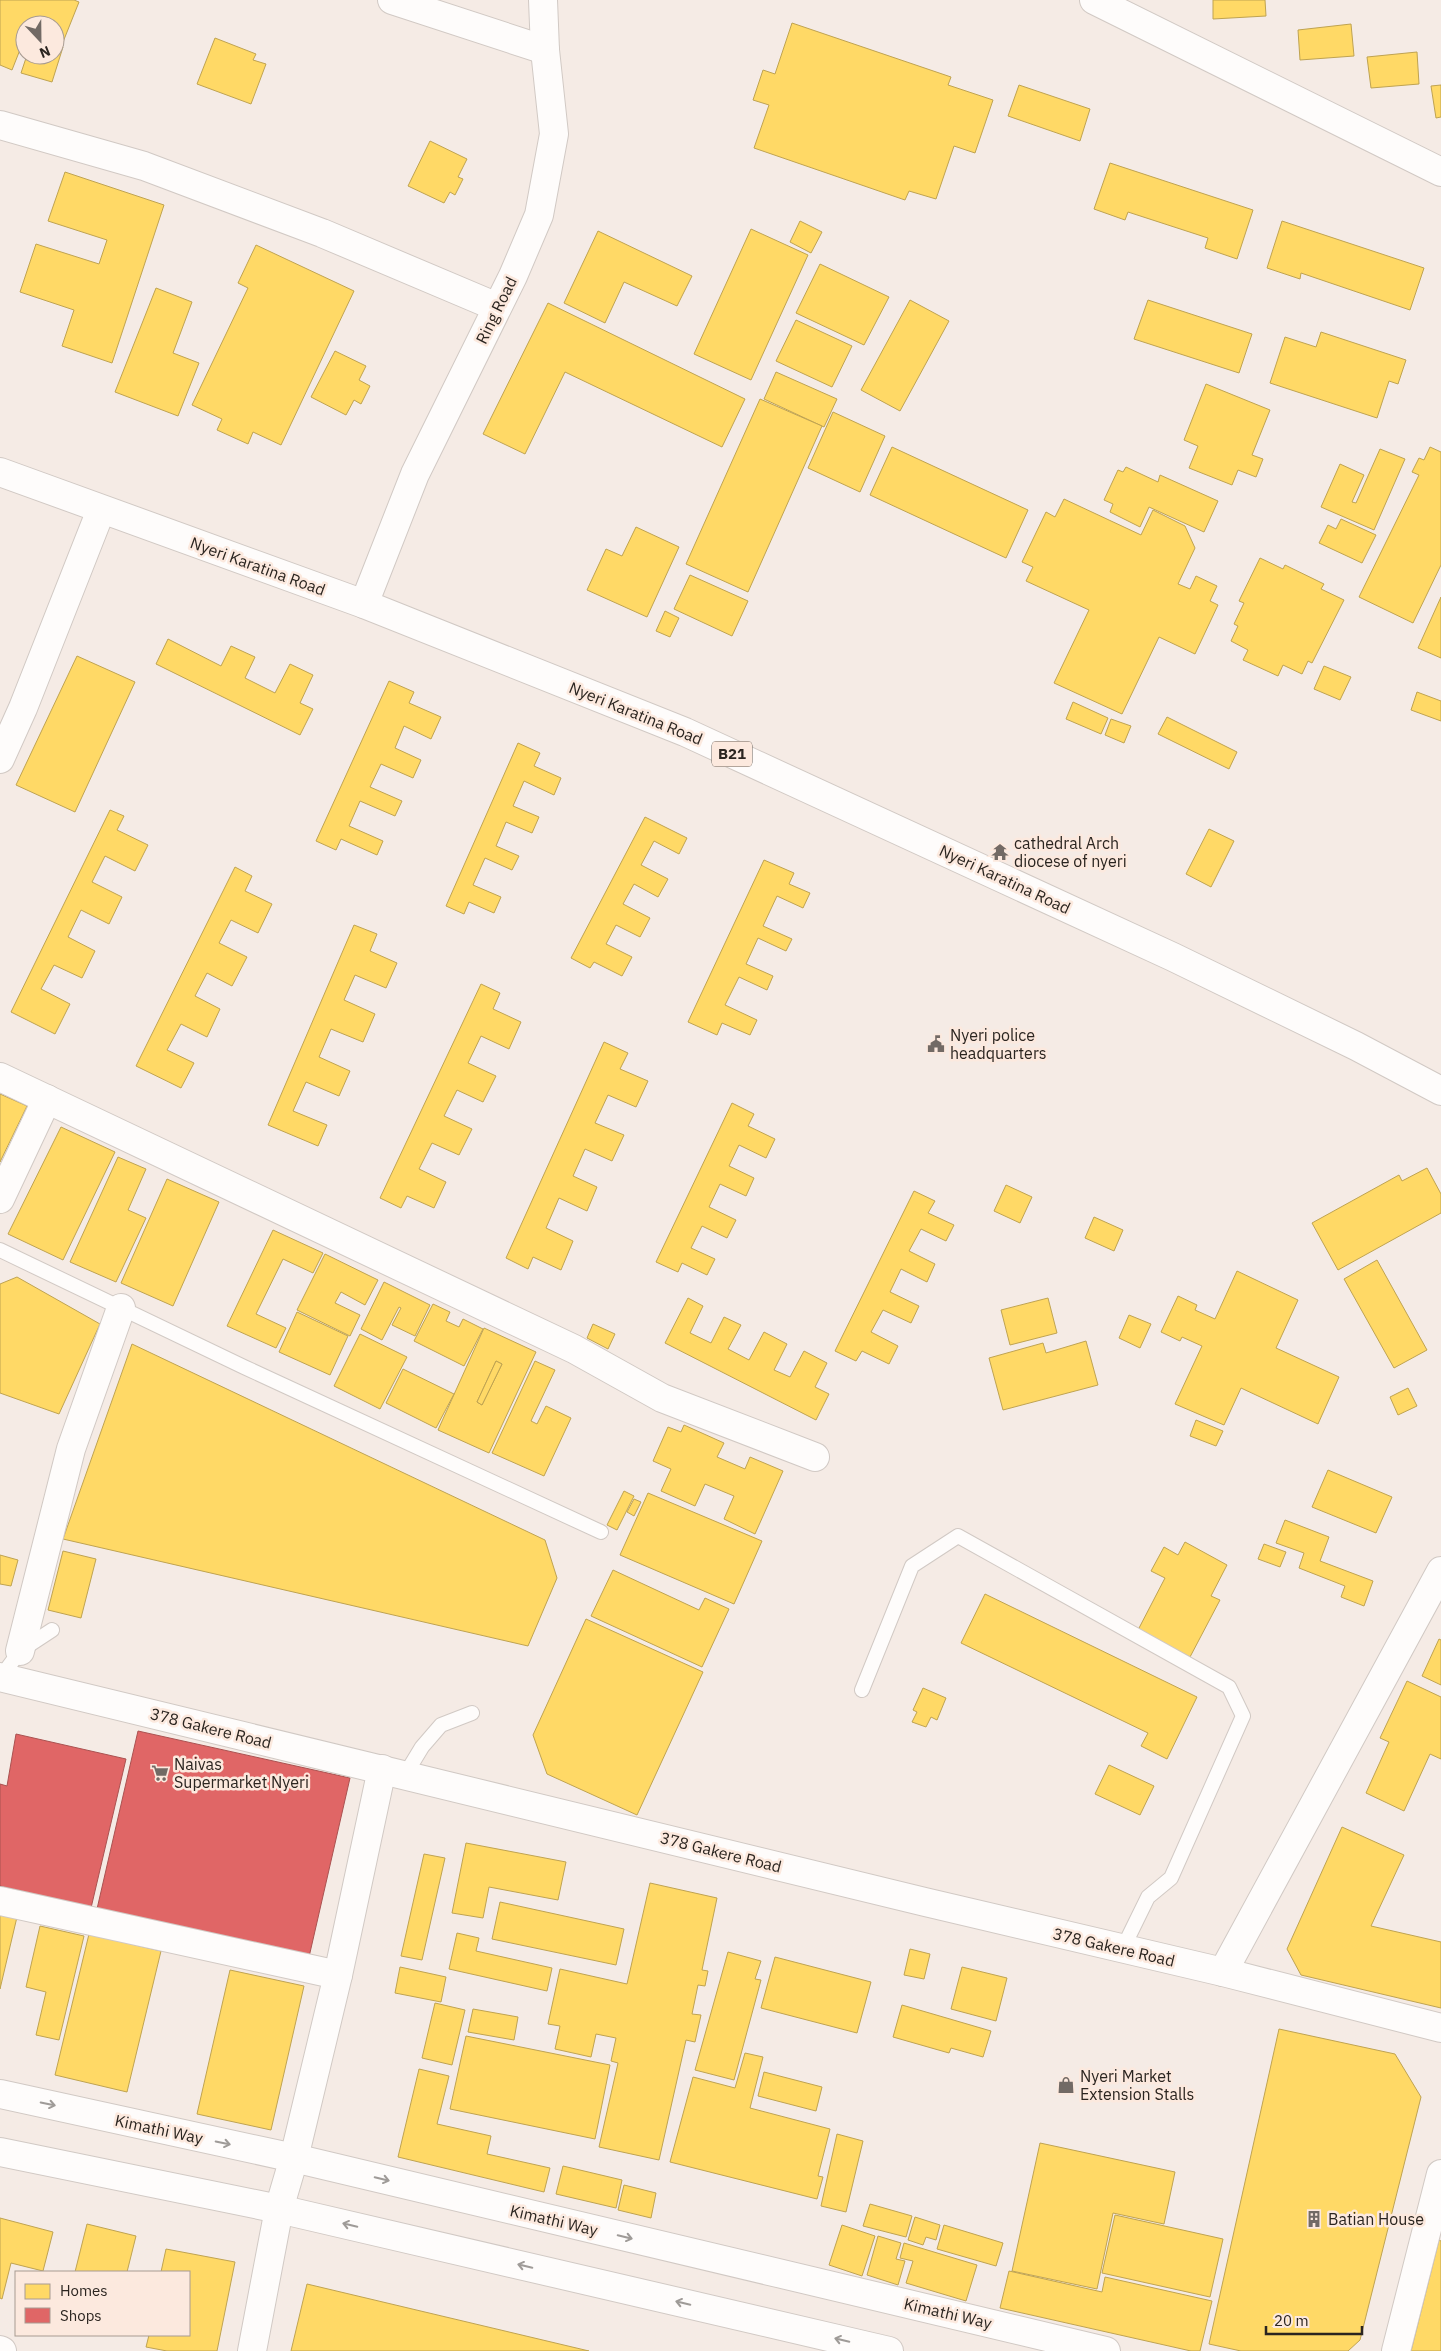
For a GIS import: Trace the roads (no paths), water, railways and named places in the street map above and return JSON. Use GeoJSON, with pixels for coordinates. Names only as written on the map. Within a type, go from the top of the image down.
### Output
{"type":"FeatureCollection","features":[{"type":"Feature","properties":{"kind":"main road"},"geometry":{"type":"LineString","coordinates":[[392,0],[545,50]]}},
{"type":"Feature","properties":{"kind":"main road","name":"Ring Road"},"geometry":{"type":"LineString","coordinates":[[364,604],[415,474],[497,307],[539,215],[554,134],[545,50],[543,0]]}},
{"type":"Feature","properties":{"kind":"main road"},"geometry":{"type":"LineString","coordinates":[[1094,0],[1441,172]]}},
{"type":"Feature","properties":{"kind":"main road"},"geometry":{"type":"LineString","coordinates":[[0,125],[144,166],[322,233],[497,307]]}},
{"type":"Feature","properties":{"kind":"main road","name":"Nyeri Karatina Road"},"geometry":{"type":"LineString","coordinates":[[0,472],[364,604],[694,736],[1173,957],[1356,1046],[1441,1091]]}},
{"type":"Feature","properties":{"kind":"main road"},"geometry":{"type":"LineString","coordinates":[[0,759],[23,708],[101,510]]}},
{"type":"Feature","properties":{"kind":"main road"},"geometry":{"type":"LineString","coordinates":[[0,1077],[565,1345],[662,1398],[815,1457]]}},
{"type":"Feature","properties":{"kind":"main road"},"geometry":{"type":"LineString","coordinates":[[0,1199],[47,1099]]}},
{"type":"Feature","properties":{"kind":"main road"},"geometry":{"type":"LineString","coordinates":[[20,1651],[71,1450],[121,1308]]}},
{"type":"Feature","properties":{"kind":"main road"},"geometry":{"type":"LineString","coordinates":[[1224,1972],[1441,1571]]}},
{"type":"Feature","properties":{"kind":"main road","name":"378 Gakere Road"},"geometry":{"type":"LineString","coordinates":[[1,1677],[938,1906],[1224,1972],[1441,2028]]}},
{"type":"Feature","properties":{"kind":"main road"},"geometry":{"type":"LineString","coordinates":[[252,2351],[279,2209],[294,2158],[338,1975],[393,1772]]}},
{"type":"Feature","properties":{"kind":"main road"},"geometry":{"type":"LineString","coordinates":[[0,1901],[338,1975]]}},
{"type":"Feature","properties":{"kind":"main road","name":"Kimathi Way"},"geometry":{"type":"LineString","coordinates":[[0,2094],[294,2158],[1106,2351]]}},
{"type":"Feature","properties":{"kind":"main road"},"geometry":{"type":"LineString","coordinates":[[0,2152],[279,2209],[889,2351]]}},
{"type":"Feature","properties":{"kind":"main road"},"geometry":{"type":"LineString","coordinates":[[1396,2351],[1441,2174]]}},
{"type":"Feature","properties":{"kind":"lane"},"geometry":{"type":"LineString","coordinates":[[0,1250],[601,1532]]}},
{"type":"Feature","properties":{"kind":"lane"},"geometry":{"type":"LineString","coordinates":[[862,1690],[912,1566],[958,1536],[1229,1687],[1243,1716],[1171,1878],[1148,1897],[1123,1948]]}},
{"type":"Feature","properties":{"kind":"lane"},"geometry":{"type":"LineString","coordinates":[[1,1677],[20,1651],[52,1630]]}},
{"type":"Feature","properties":{"kind":"lane"},"geometry":{"type":"LineString","coordinates":[[393,1772],[422,1747],[442,1725],[472,1713]]}},
{"type":"Feature","properties":{"kind":"place","name":"cathedral Arch diocese of nyeri"},"geometry":{"type":"Point","coordinates":[1000,852]}},
{"type":"Feature","properties":{"kind":"place","name":"Nyeri police headquarters"},"geometry":{"type":"Point","coordinates":[936,1044]}},
{"type":"Feature","properties":{"kind":"place","name":"Naivas Supermarket Nyeri"},"geometry":{"type":"Point","coordinates":[160,1773]}},
{"type":"Feature","properties":{"kind":"place","name":"Nyeri Market Extension Stalls"},"geometry":{"type":"Point","coordinates":[1066,2085]}},
{"type":"Feature","properties":{"kind":"place","name":"Batian House"},"geometry":{"type":"Point","coordinates":[1314,2219]}}]}
